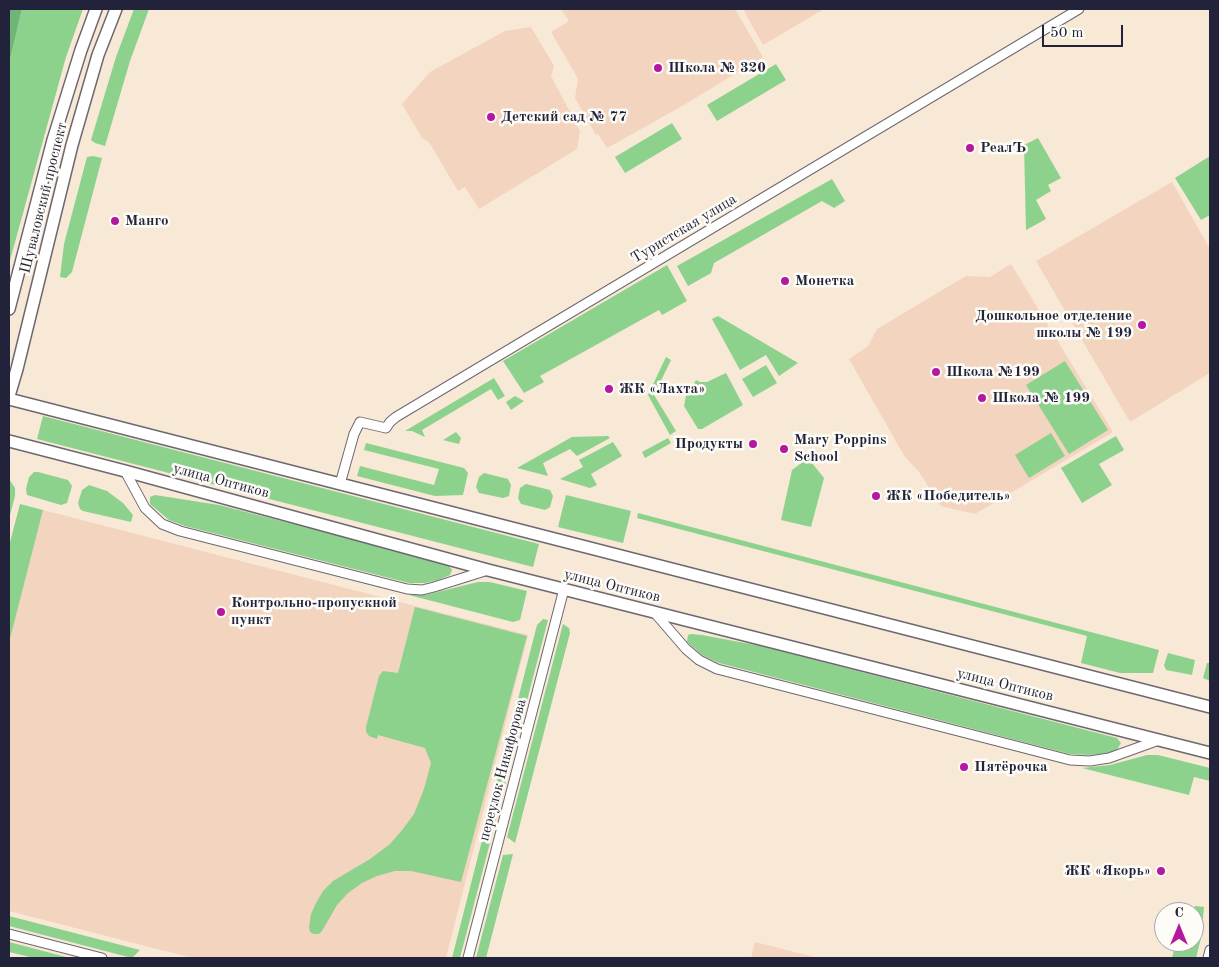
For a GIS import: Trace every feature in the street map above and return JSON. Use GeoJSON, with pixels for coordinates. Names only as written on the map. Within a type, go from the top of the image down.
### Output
{"type":"FeatureCollection","features":[{"type":"Feature","properties":{"kind":"street","name":"Шуваловский проспект"},"geometry":{"type":"LineString","coordinates":[[9,309],[53,140],[96,9]]}},
{"type":"Feature","properties":{"kind":"street","name":"Шуваловский проспект"},"geometry":{"type":"LineString","coordinates":[[9,398],[72,145],[98,55],[116,9]]}},
{"type":"Feature","properties":{"kind":"street","name":"Туристская улица"},"geometry":{"type":"LineString","coordinates":[[340,484],[354,434],[360,422],[386,428],[396,417],[1079,9]]}},
{"type":"Feature","properties":{"kind":"street","name":"улица Оптиков"},"geometry":{"type":"LineString","coordinates":[[9,398],[1210,707]]}},
{"type":"Feature","properties":{"kind":"street","name":"улица Оптиков"},"geometry":{"type":"LineString","coordinates":[[9,441],[488,570],[1210,753]]}},
{"type":"Feature","properties":{"kind":"street"},"geometry":{"type":"LineString","coordinates":[[125,471],[145,508],[162,524],[180,531],[407,589],[422,590],[488,570]]}},
{"type":"Feature","properties":{"kind":"street","name":"переулок Никифорова"},"geometry":{"type":"LineString","coordinates":[[468,958],[564,589]]}},
{"type":"Feature","properties":{"kind":"street"},"geometry":{"type":"LineString","coordinates":[[654,612],[686,649],[699,660],[717,668],[1061,758],[1090,761],[1109,758],[1160,740]]}},
{"type":"Feature","properties":{"kind":"street"},"geometry":{"type":"LineString","coordinates":[[9,934],[102,958]]}},
{"type":"Feature","properties":{"kind":"street"},"geometry":{"type":"LineString","coordinates":[[1208,958],[1210,950]]}},
{"type":"Feature","properties":{"kind":"shaded area","name":"Школа № 320"},"geometry":{"type":"Polygon","coordinates":[[[561,9],[735,9],[763,57],[682,106],[607,148],[598,134],[596,135],[575,98],[578,79],[551,32],[569,21],[561,9]]]}},
{"type":"Feature","properties":{"kind":"shaded area"},"geometry":{"type":"Polygon","coordinates":[[[743,9],[824,9],[763,45],[743,9]]]}},
{"type":"Feature","properties":{"kind":"shaded area","name":"Детский сад № 77"},"geometry":{"type":"Polygon","coordinates":[[[531,27],[554,66],[551,76],[580,131],[577,149],[479,209],[465,187],[458,191],[429,142],[422,138],[402,104],[430,72],[505,31],[531,27]]]}},
{"type":"Feature","properties":{"kind":"shaded area","name":"Дошкольное отделение школы № 199"},"geometry":{"type":"Polygon","coordinates":[[[1172,182],[1210,249],[1210,373],[1130,422],[1036,261],[1172,182]]]}},
{"type":"Feature","properties":{"kind":"shaded area","name":"Школа № 199"},"geometry":{"type":"Polygon","coordinates":[[[1011,264],[1113,432],[975,514],[941,506],[919,472],[905,457],[849,359],[868,346],[877,329],[966,276],[990,277],[1011,264]]]}},
{"type":"Feature","properties":{"kind":"shaded area"},"geometry":{"type":"Polygon","coordinates":[[[43,510],[528,635],[446,958],[192,958],[9,911],[9,643],[43,510]]]}},
{"type":"Feature","properties":{"kind":"shaded area"},"geometry":{"type":"Polygon","coordinates":[[[755,942],[818,958],[751,958],[755,942]]]}},
{"type":"Feature","properties":{"kind":"green space"},"geometry":{"type":"Polygon","coordinates":[[[9,9],[22,9],[9,64],[9,9]]]}},
{"type":"Feature","properties":{"kind":"green space"},"geometry":{"type":"Polygon","coordinates":[[[22,9],[83,9],[66,57],[9,264],[9,64],[22,9]]]}},
{"type":"Feature","properties":{"kind":"green space"},"geometry":{"type":"Polygon","coordinates":[[[134,9],[149,9],[130,61],[105,146],[91,140],[116,57],[134,9]]]}},
{"type":"Feature","properties":{"kind":"green space"},"geometry":{"type":"Polygon","coordinates":[[[776,64],[786,80],[717,121],[707,105],[776,64]]]}},
{"type":"Feature","properties":{"kind":"green space"},"geometry":{"type":"Polygon","coordinates":[[[672,123],[682,139],[625,173],[615,157],[672,123]]]}},
{"type":"Feature","properties":{"kind":"green space"},"geometry":{"type":"Polygon","coordinates":[[[1038,138],[1061,178],[1048,185],[1051,191],[1036,200],[1046,219],[1026,230],[1024,145],[1038,138]]]}},
{"type":"Feature","properties":{"kind":"green space"},"geometry":{"type":"Polygon","coordinates":[[[1210,156],[1210,215],[1201,220],[1175,178],[1210,156]]]}},
{"type":"Feature","properties":{"kind":"green space"},"geometry":{"type":"Polygon","coordinates":[[[87,157],[102,158],[72,272],[66,278],[60,277],[64,244],[87,157]]]}},
{"type":"Feature","properties":{"kind":"green space"},"geometry":{"type":"Polygon","coordinates":[[[832,179],[845,201],[834,208],[822,201],[714,263],[711,273],[688,286],[677,266],[832,179]]]}},
{"type":"Feature","properties":{"kind":"green space"},"geometry":{"type":"Polygon","coordinates":[[[667,265],[687,301],[662,315],[659,310],[540,376],[544,382],[524,393],[503,361],[667,265]]]}},
{"type":"Feature","properties":{"kind":"green space"},"geometry":{"type":"Polygon","coordinates":[[[718,316],[798,363],[779,376],[766,355],[740,370],[712,319],[718,316]]]}},
{"type":"Feature","properties":{"kind":"green space"},"geometry":{"type":"Polygon","coordinates":[[[666,357],[671,360],[654,395],[676,431],[670,435],[648,395],[666,357]]]}},
{"type":"Feature","properties":{"kind":"green space"},"geometry":{"type":"Polygon","coordinates":[[[1065,361],[1108,430],[1069,454],[1026,385],[1065,361]]]}},
{"type":"Feature","properties":{"kind":"green space"},"geometry":{"type":"Polygon","coordinates":[[[766,365],[777,383],[753,397],[742,379],[766,365]]]}},
{"type":"Feature","properties":{"kind":"green space"},"geometry":{"type":"Polygon","coordinates":[[[726,373],[743,405],[702,429],[698,429],[684,406],[686,396],[696,380],[707,382],[726,373]]]}},
{"type":"Feature","properties":{"kind":"green space"},"geometry":{"type":"Polygon","coordinates":[[[494,378],[505,396],[498,400],[491,389],[422,430],[425,437],[412,431],[405,431],[494,378]]]}},
{"type":"Feature","properties":{"kind":"green space"},"geometry":{"type":"Polygon","coordinates":[[[515,396],[524,401],[511,410],[506,402],[515,396]]]}},
{"type":"Feature","properties":{"kind":"green space"},"geometry":{"type":"Polygon","coordinates":[[[43,416],[539,544],[533,567],[37,439],[43,416]]]}},
{"type":"Feature","properties":{"kind":"green space"},"geometry":{"type":"Polygon","coordinates":[[[456,432],[461,438],[459,444],[443,440],[456,432]]]}},
{"type":"Feature","properties":{"kind":"green space"},"geometry":{"type":"Polygon","coordinates":[[[1051,433],[1065,456],[1029,478],[1015,455],[1051,433]]]}},
{"type":"Feature","properties":{"kind":"green space"},"geometry":{"type":"Polygon","coordinates":[[[608,436],[610,438],[577,456],[570,449],[543,463],[548,476],[517,468],[572,437],[608,436]]]}},
{"type":"Feature","properties":{"kind":"green space"},"geometry":{"type":"Polygon","coordinates":[[[1116,436],[1124,450],[1099,464],[1112,485],[1082,503],[1061,468],[1116,436]]]}},
{"type":"Feature","properties":{"kind":"green space"},"geometry":{"type":"Polygon","coordinates":[[[668,438],[671,443],[645,458],[642,452],[668,438]]]}},
{"type":"Feature","properties":{"kind":"green space"},"geometry":{"type":"Polygon","coordinates":[[[613,442],[622,456],[591,474],[597,485],[590,488],[560,479],[583,467],[579,460],[613,442]]]}},
{"type":"Feature","properties":{"kind":"green space"},"geometry":{"type":"Polygon","coordinates":[[[366,443],[464,468],[468,473],[463,495],[435,496],[357,476],[360,466],[434,485],[439,469],[364,450],[366,443]]]}},
{"type":"Feature","properties":{"kind":"green space"},"geometry":{"type":"Polygon","coordinates":[[[808,458],[824,478],[811,527],[781,520],[792,470],[808,458]]]}},
{"type":"Feature","properties":{"kind":"green space"},"geometry":{"type":"Polygon","coordinates":[[[34,472],[68,480],[72,486],[67,503],[61,505],[27,495],[26,489],[29,477],[34,472]]]}},
{"type":"Feature","properties":{"kind":"green space"},"geometry":{"type":"Polygon","coordinates":[[[484,473],[508,479],[511,485],[509,496],[503,498],[479,493],[476,487],[479,477],[484,473]]]}},
{"type":"Feature","properties":{"kind":"green space"},"geometry":{"type":"Polygon","coordinates":[[[9,479],[15,488],[15,496],[9,519],[9,479]]]}},
{"type":"Feature","properties":{"kind":"green space"},"geometry":{"type":"Polygon","coordinates":[[[526,484],[550,490],[553,496],[550,507],[545,510],[521,504],[518,498],[520,488],[526,484]]]}},
{"type":"Feature","properties":{"kind":"green space"},"geometry":{"type":"Polygon","coordinates":[[[89,485],[107,491],[123,503],[133,515],[131,522],[80,509],[78,503],[82,490],[89,485]]]}},
{"type":"Feature","properties":{"kind":"green space"},"geometry":{"type":"Polygon","coordinates":[[[155,495],[219,505],[448,564],[452,570],[450,575],[438,580],[425,583],[409,583],[185,526],[169,520],[150,504],[150,497],[155,495]]]}},
{"type":"Feature","properties":{"kind":"green space"},"geometry":{"type":"Polygon","coordinates":[[[566,495],[631,511],[623,543],[558,527],[566,495]]]}},
{"type":"Feature","properties":{"kind":"green space"},"geometry":{"type":"Polygon","coordinates":[[[20,504],[43,510],[9,643],[9,546],[20,504]]]}},
{"type":"Feature","properties":{"kind":"green space"},"geometry":{"type":"Polygon","coordinates":[[[638,513],[1159,650],[1153,673],[1120,673],[1081,663],[1087,636],[637,518],[638,513]]]}},
{"type":"Feature","properties":{"kind":"green space"},"geometry":{"type":"Polygon","coordinates":[[[478,582],[490,582],[527,591],[520,620],[513,622],[409,595],[425,595],[478,582]]]}},
{"type":"Feature","properties":{"kind":"green space"},"geometry":{"type":"Polygon","coordinates":[[[415,607],[527,636],[461,882],[411,871],[395,871],[377,876],[362,883],[348,893],[337,905],[322,931],[319,934],[314,934],[310,932],[309,927],[311,914],[323,891],[333,881],[370,859],[390,844],[414,814],[424,789],[431,763],[425,748],[378,735],[377,739],[369,736],[366,732],[379,676],[383,671],[398,673],[415,607]]]}},
{"type":"Feature","properties":{"kind":"green space"},"geometry":{"type":"Polygon","coordinates":[[[543,619],[548,620],[460,958],[452,958],[537,625],[543,619]]]}},
{"type":"Feature","properties":{"kind":"green space"},"geometry":{"type":"Polygon","coordinates":[[[563,624],[569,628],[570,633],[515,843],[507,837],[563,624]]]}},
{"type":"Feature","properties":{"kind":"green space"},"geometry":{"type":"Polygon","coordinates":[[[688,635],[761,646],[1117,738],[1121,743],[1117,750],[1105,754],[1070,754],[719,663],[702,655],[687,642],[688,635]]]}},
{"type":"Feature","properties":{"kind":"green space"},"geometry":{"type":"Polygon","coordinates":[[[1168,653],[1195,660],[1192,675],[1166,670],[1164,665],[1168,653]]]}},
{"type":"Feature","properties":{"kind":"green space"},"geometry":{"type":"Polygon","coordinates":[[[1207,663],[1210,663],[1210,681],[1203,678],[1207,663]]]}},
{"type":"Feature","properties":{"kind":"green space"},"geometry":{"type":"Polygon","coordinates":[[[1147,755],[1158,755],[1210,768],[1210,781],[1194,777],[1189,795],[1082,768],[1110,765],[1147,755]]]}},
{"type":"Feature","properties":{"kind":"green space"},"geometry":{"type":"Polygon","coordinates":[[[513,854],[486,958],[476,958],[503,855],[513,854]]]}},
{"type":"Feature","properties":{"kind":"green space"},"geometry":{"type":"Polygon","coordinates":[[[9,916],[140,950],[132,958],[9,926],[9,916]]]}},
{"type":"Feature","properties":{"kind":"green space"},"geometry":{"type":"Polygon","coordinates":[[[9,942],[70,958],[34,958],[9,952],[9,942]]]}},
{"type":"Feature","properties":{"kind":"green space"},"geometry":{"type":"Polygon","coordinates":[[[1174,952],[1198,952],[1196,958],[1172,958],[1174,952]]]}},
{"type":"Feature","properties":{"kind":"place","name":"Школа № 320"},"geometry":{"type":"Point","coordinates":[658,68]}},
{"type":"Feature","properties":{"kind":"place","name":"Детский сад № 77"},"geometry":{"type":"Point","coordinates":[491,117]}},
{"type":"Feature","properties":{"kind":"place","name":"РеалЪ"},"geometry":{"type":"Point","coordinates":[970,148]}},
{"type":"Feature","properties":{"kind":"place","name":"Манго"},"geometry":{"type":"Point","coordinates":[115,221]}},
{"type":"Feature","properties":{"kind":"place","name":"Монетка"},"geometry":{"type":"Point","coordinates":[785,281]}},
{"type":"Feature","properties":{"kind":"place","name":"Дошкольное отделение школы № 199"},"geometry":{"type":"Point","coordinates":[1142,325]}},
{"type":"Feature","properties":{"kind":"place","name":"Школа №199"},"geometry":{"type":"Point","coordinates":[936,372]}},
{"type":"Feature","properties":{"kind":"place","name":"ЖК «Лахта»"},"geometry":{"type":"Point","coordinates":[609,389]}},
{"type":"Feature","properties":{"kind":"place","name":"Школа № 199"},"geometry":{"type":"Point","coordinates":[982,398]}},
{"type":"Feature","properties":{"kind":"place","name":"Продукты"},"geometry":{"type":"Point","coordinates":[753,444]}},
{"type":"Feature","properties":{"kind":"place","name":"Mary Poppins School"},"geometry":{"type":"Point","coordinates":[784,449]}},
{"type":"Feature","properties":{"kind":"place","name":"ЖК «Победитель»"},"geometry":{"type":"Point","coordinates":[876,496]}},
{"type":"Feature","properties":{"kind":"place","name":"Контрольно-пропускной пункт"},"geometry":{"type":"Point","coordinates":[221,612]}},
{"type":"Feature","properties":{"kind":"place","name":"Пятёрочка"},"geometry":{"type":"Point","coordinates":[964,767]}},
{"type":"Feature","properties":{"kind":"place","name":"ЖК «Якорь»"},"geometry":{"type":"Point","coordinates":[1161,871]}}]}
